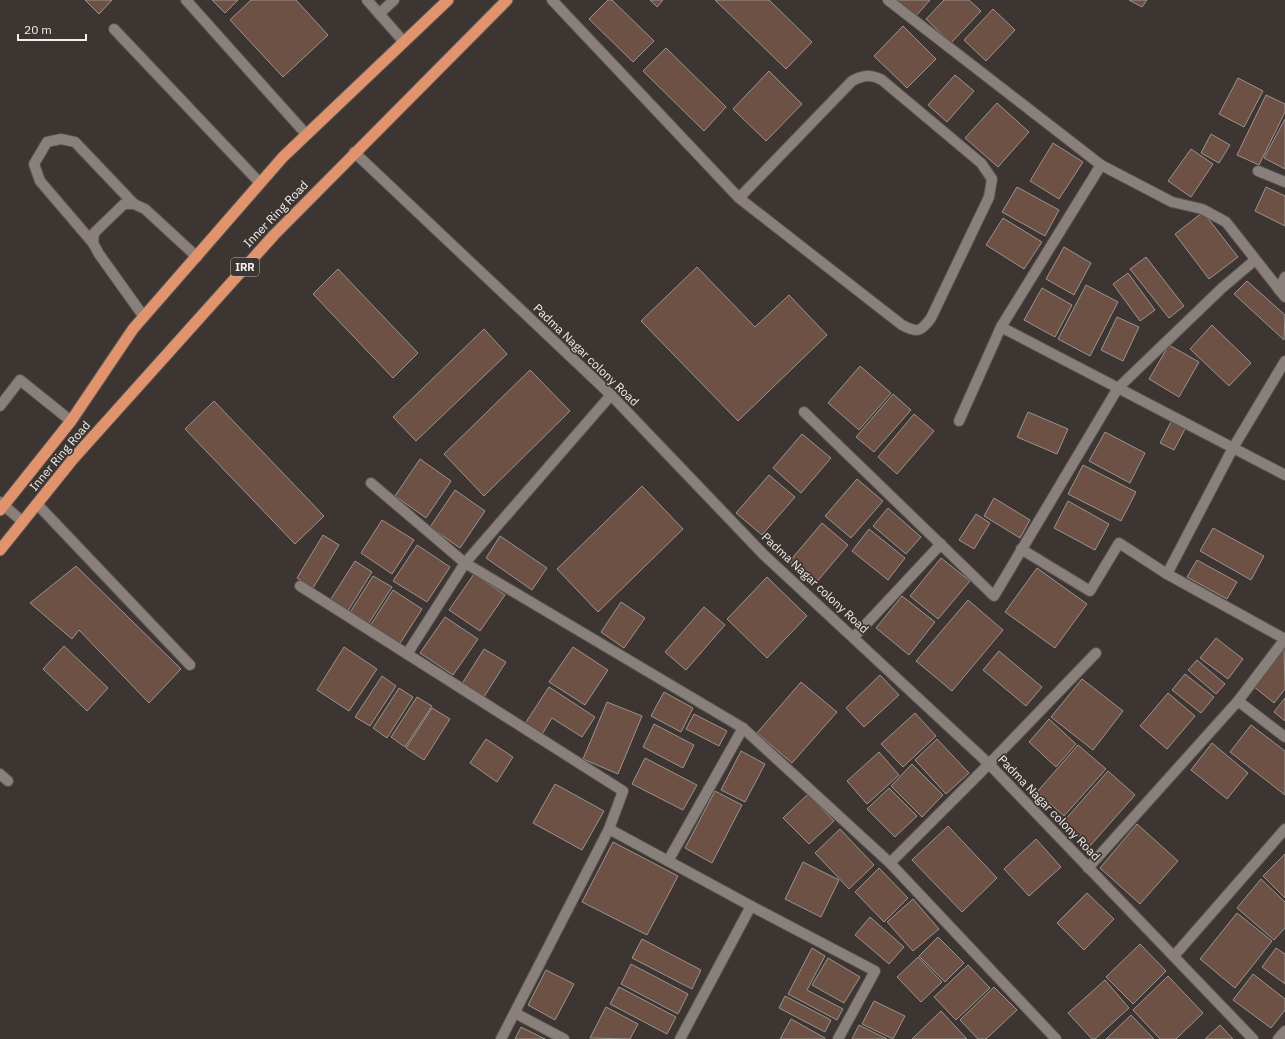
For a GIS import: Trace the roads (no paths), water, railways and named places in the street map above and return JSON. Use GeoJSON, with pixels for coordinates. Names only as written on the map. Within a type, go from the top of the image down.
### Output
{"type":"FeatureCollection","features":[{"type":"Feature","properties":{"kind":"highway","name":"Inner Ring Road"},"geometry":{"type":"LineString","coordinates":[[1,506],[71,421],[133,329],[260,183],[306,134],[448,0]]}},
{"type":"Feature","properties":{"kind":"highway","name":"Inner Ring Road"},"geometry":{"type":"LineString","coordinates":[[0,550],[72,459],[274,235],[354,152],[507,0]]}},
{"type":"Feature","properties":{"kind":"street"},"geometry":{"type":"LineString","coordinates":[[186,0],[306,134]]}},
{"type":"Feature","properties":{"kind":"street"},"geometry":{"type":"LineString","coordinates":[[367,0],[404,42]]}},
{"type":"Feature","properties":{"kind":"street"},"geometry":{"type":"LineString","coordinates":[[379,14],[394,0]]}},
{"type":"Feature","properties":{"kind":"street"},"geometry":{"type":"LineString","coordinates":[[552,0],[739,198],[902,325],[917,330],[924,328],[931,318],[989,197],[992,179],[981,164],[882,80],[875,76],[861,76],[852,81],[739,198]]}},
{"type":"Feature","properties":{"kind":"street"},"geometry":{"type":"LineString","coordinates":[[888,0],[1101,165],[1172,202],[1202,209],[1226,222],[1282,293]]}},
{"type":"Feature","properties":{"kind":"street"},"geometry":{"type":"LineString","coordinates":[[114,29],[260,183]]}},
{"type":"Feature","properties":{"kind":"street"},"geometry":{"type":"LineString","coordinates":[[144,316],[113,275],[93,242],[40,181],[34,164],[47,142],[61,139],[75,142],[134,204],[145,209],[196,257]]}},
{"type":"Feature","properties":{"kind":"street","name":"Padma Nagar colony Road"},"geometry":{"type":"LineString","coordinates":[[354,152],[611,395],[764,555],[989,764],[1253,1039]]}},
{"type":"Feature","properties":{"kind":"street"},"geometry":{"type":"LineString","coordinates":[[959,421],[1001,327],[1101,165]]}},
{"type":"Feature","properties":{"kind":"street"},"geometry":{"type":"LineString","coordinates":[[1258,172],[1285,182]]}},
{"type":"Feature","properties":{"kind":"street"},"geometry":{"type":"LineString","coordinates":[[93,242],[94,233],[124,204],[134,204]]}},
{"type":"Feature","properties":{"kind":"street"},"geometry":{"type":"LineString","coordinates":[[804,412],[994,596],[1118,388],[1222,288],[1255,260]]}},
{"type":"Feature","properties":{"kind":"street"},"geometry":{"type":"LineString","coordinates":[[1282,293],[1285,277]]}},
{"type":"Feature","properties":{"kind":"street"},"geometry":{"type":"LineString","coordinates":[[1001,327],[1285,475]]}},
{"type":"Feature","properties":{"kind":"street"},"geometry":{"type":"LineString","coordinates":[[1167,574],[1233,448],[1285,361]]}},
{"type":"Feature","properties":{"kind":"street"},"geometry":{"type":"LineString","coordinates":[[0,406],[20,380],[71,421]]}},
{"type":"Feature","properties":{"kind":"street"},"geometry":{"type":"LineString","coordinates":[[407,654],[464,563],[611,395]]}},
{"type":"Feature","properties":{"kind":"street"},"geometry":{"type":"LineString","coordinates":[[371,482],[464,563],[743,728],[890,863],[1056,1039]]}},
{"type":"Feature","properties":{"kind":"street"},"geometry":{"type":"LineString","coordinates":[[37,504],[190,665]]}},
{"type":"Feature","properties":{"kind":"street"},"geometry":{"type":"LineString","coordinates":[[1,506],[23,522]]}},
{"type":"Feature","properties":{"kind":"street"},"geometry":{"type":"LineString","coordinates":[[1021,549],[1090,591],[1119,543],[1167,574],[1285,639],[1238,701],[1088,868]]}},
{"type":"Feature","properties":{"kind":"street"},"geometry":{"type":"LineString","coordinates":[[854,637],[941,544]]}},
{"type":"Feature","properties":{"kind":"street"},"geometry":{"type":"LineString","coordinates":[[300,586],[623,791],[609,829],[516,1013],[501,1039]]}},
{"type":"Feature","properties":{"kind":"street"},"geometry":{"type":"LineString","coordinates":[[890,863],[989,764],[1096,652]]}},
{"type":"Feature","properties":{"kind":"street"},"geometry":{"type":"LineString","coordinates":[[1238,701],[1285,737]]}},
{"type":"Feature","properties":{"kind":"street"},"geometry":{"type":"LineString","coordinates":[[668,861],[743,728]]}},
{"type":"Feature","properties":{"kind":"street"},"geometry":{"type":"LineString","coordinates":[[0,774],[8,781]]}},
{"type":"Feature","properties":{"kind":"street"},"geometry":{"type":"LineString","coordinates":[[609,829],[874,971],[838,1039]]}},
{"type":"Feature","properties":{"kind":"street"},"geometry":{"type":"LineString","coordinates":[[1174,956],[1285,829]]}},
{"type":"Feature","properties":{"kind":"street"},"geometry":{"type":"LineString","coordinates":[[680,1039],[751,906]]}},
{"type":"Feature","properties":{"kind":"street"},"geometry":{"type":"LineString","coordinates":[[516,1013],[564,1039]]}},
{"type":"Feature","properties":{"kind":"street"},"geometry":{"type":"LineString","coordinates":[[1278,1039],[1285,1031]]}}]}
